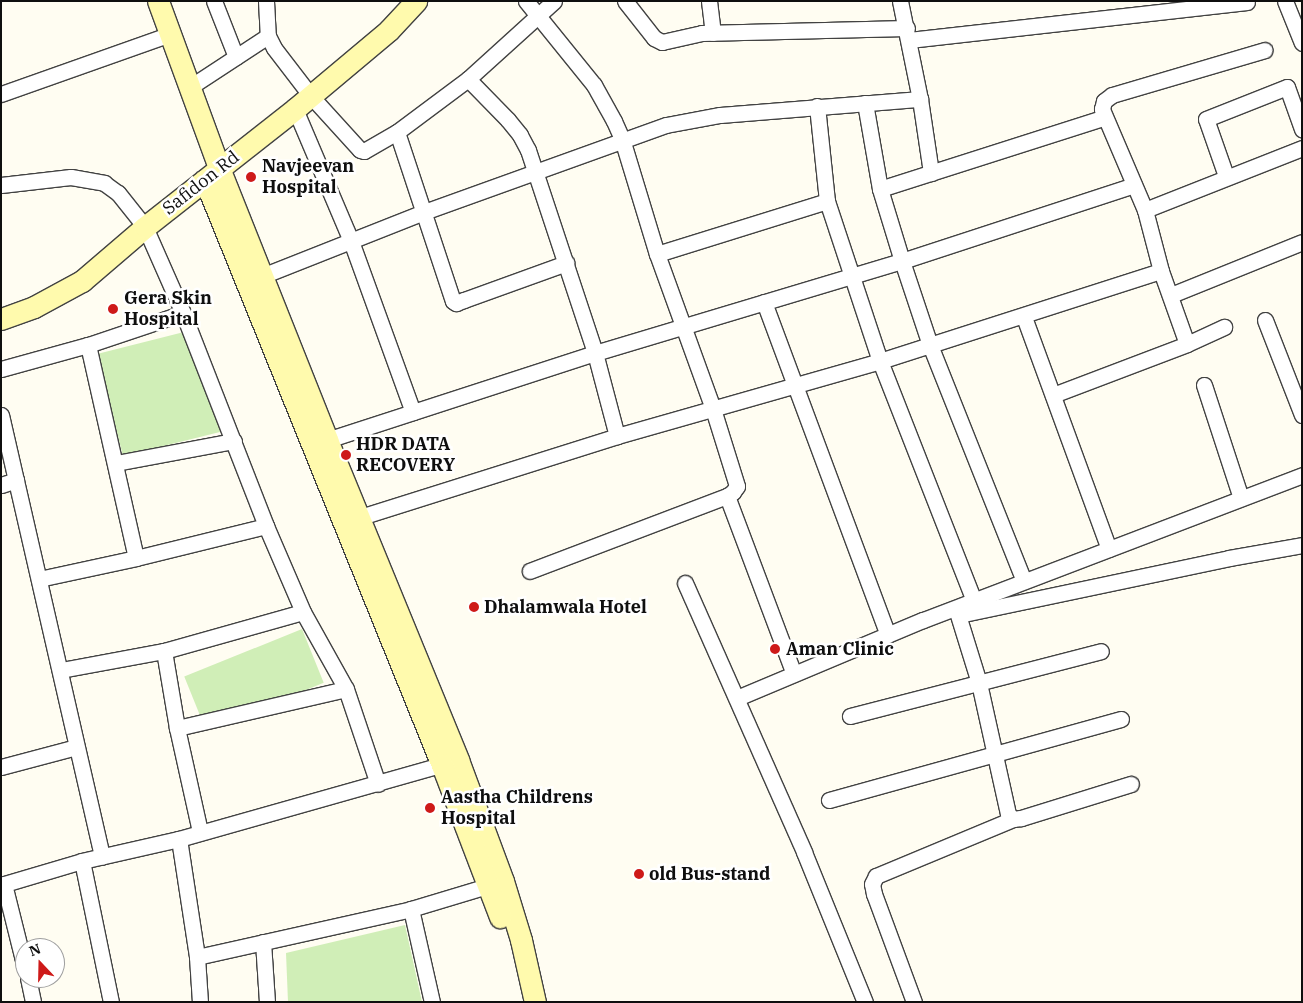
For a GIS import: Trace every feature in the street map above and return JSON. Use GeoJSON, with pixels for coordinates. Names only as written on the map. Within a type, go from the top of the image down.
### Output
{"type":"FeatureCollection","features":[{"type":"Feature","properties":{"kind":"street"},"geometry":{"type":"LineString","coordinates":[[158,1],[190,87],[212,174],[350,521],[450,762],[496,883],[521,940],[535,1002]]}},
{"type":"Feature","properties":{"kind":"street"},"geometry":{"type":"LineString","coordinates":[[214,1],[236,57]]}},
{"type":"Feature","properties":{"kind":"street"},"geometry":{"type":"LineString","coordinates":[[266,1],[268,36],[303,102],[413,412]]}},
{"type":"Feature","properties":{"kind":"street","name":"Safidon Rd"},"geometry":{"type":"LineString","coordinates":[[1,319],[34,307],[82,281],[145,227],[303,102],[389,30],[416,1]]}},
{"type":"Feature","properties":{"kind":"street","name":"Safidon Rd"},"geometry":{"type":"LineString","coordinates":[[389,30],[413,17],[432,1]]}},
{"type":"Feature","properties":{"kind":"street"},"geometry":{"type":"LineString","coordinates":[[526,1],[594,85],[622,139],[657,254],[685,327],[736,479],[736,486],[733,492],[726,496],[530,571]]}},
{"type":"Feature","properties":{"kind":"street"},"geometry":{"type":"LineString","coordinates":[[303,102],[360,150],[370,148],[397,132],[468,79],[554,1]]}},
{"type":"Feature","properties":{"kind":"street"},"geometry":{"type":"LineString","coordinates":[[625,1],[657,41],[662,42],[685,36],[713,33],[908,34],[1247,2]]}},
{"type":"Feature","properties":{"kind":"street"},"geometry":{"type":"LineString","coordinates":[[709,1],[713,33]]}},
{"type":"Feature","properties":{"kind":"street"},"geometry":{"type":"LineString","coordinates":[[900,1],[920,99],[931,173]]}},
{"type":"Feature","properties":{"kind":"street"},"geometry":{"type":"LineString","coordinates":[[1285,1],[1302,43]]}},
{"type":"Feature","properties":{"kind":"street"},"geometry":{"type":"LineString","coordinates":[[1,94],[170,34]]}},
{"type":"Feature","properties":{"kind":"street"},"geometry":{"type":"LineString","coordinates":[[190,87],[268,36]]}},
{"type":"Feature","properties":{"kind":"street"},"geometry":{"type":"LineString","coordinates":[[1187,344],[1162,271],[1145,210],[1102,109],[1104,101],[1112,95],[1265,50]]}},
{"type":"Feature","properties":{"kind":"street"},"geometry":{"type":"LineString","coordinates":[[468,79],[520,135],[536,172],[595,353],[617,436]]}},
{"type":"Feature","properties":{"kind":"street"},"geometry":{"type":"LineString","coordinates":[[1226,176],[1206,119],[1288,87],[1302,129]]}},
{"type":"Feature","properties":{"kind":"street"},"geometry":{"type":"LineString","coordinates":[[262,276],[424,212],[622,139],[691,119],[817,106],[920,99]]}},
{"type":"Feature","properties":{"kind":"street"},"geometry":{"type":"LineString","coordinates":[[865,103],[880,190],[930,345],[1024,581]]}},
{"type":"Feature","properties":{"kind":"street"},"geometry":{"type":"LineString","coordinates":[[817,106],[827,201],[880,361],[974,601]]}},
{"type":"Feature","properties":{"kind":"street"},"geometry":{"type":"LineString","coordinates":[[880,190],[1105,117]]}},
{"type":"Feature","properties":{"kind":"street"},"geometry":{"type":"LineString","coordinates":[[397,132],[446,284],[451,297],[456,303],[566,263]]}},
{"type":"Feature","properties":{"kind":"street"},"geometry":{"type":"LineString","coordinates":[[1145,210],[1226,176],[1302,148]]}},
{"type":"Feature","properties":{"kind":"street"},"geometry":{"type":"LineString","coordinates":[[212,174],[262,276],[327,440],[350,521]]}},
{"type":"Feature","properties":{"kind":"street"},"geometry":{"type":"LineString","coordinates":[[1,186],[71,178],[104,183],[118,193],[145,227],[183,313],[266,526],[303,612],[346,689],[378,784]]}},
{"type":"Feature","properties":{"kind":"street"},"geometry":{"type":"LineString","coordinates":[[327,440],[595,353],[902,260],[1134,185]]}},
{"type":"Feature","properties":{"kind":"street"},"geometry":{"type":"LineString","coordinates":[[657,254],[827,201]]}},
{"type":"Feature","properties":{"kind":"street"},"geometry":{"type":"LineString","coordinates":[[1171,295],[1302,242]]}},
{"type":"Feature","properties":{"kind":"street"},"geometry":{"type":"LineString","coordinates":[[350,521],[617,436],[880,361],[1162,271]]}},
{"type":"Feature","properties":{"kind":"street"},"geometry":{"type":"LineString","coordinates":[[764,302],[888,635]]}},
{"type":"Feature","properties":{"kind":"street"},"geometry":{"type":"LineString","coordinates":[[1,369],[88,345],[183,313]]}},
{"type":"Feature","properties":{"kind":"street"},"geometry":{"type":"LineString","coordinates":[[1024,316],[1109,549]]}},
{"type":"Feature","properties":{"kind":"street"},"geometry":{"type":"LineString","coordinates":[[1265,320],[1302,415]]}},
{"type":"Feature","properties":{"kind":"street"},"geometry":{"type":"LineString","coordinates":[[1053,395],[1187,344],[1224,327]]}},
{"type":"Feature","properties":{"kind":"street"},"geometry":{"type":"LineString","coordinates":[[88,345],[136,558]]}},
{"type":"Feature","properties":{"kind":"street"},"geometry":{"type":"LineString","coordinates":[[1204,385],[1241,498]]}},
{"type":"Feature","properties":{"kind":"street"},"geometry":{"type":"LineString","coordinates":[[1,416],[102,857]]}},
{"type":"Feature","properties":{"kind":"street"},"geometry":{"type":"LineString","coordinates":[[116,463],[234,441]]}},
{"type":"Feature","properties":{"kind":"street"},"geometry":{"type":"LineString","coordinates":[[737,698],[923,620],[1302,475]]}},
{"type":"Feature","properties":{"kind":"street"},"geometry":{"type":"LineString","coordinates":[[1,485],[16,480]]}},
{"type":"Feature","properties":{"kind":"street"},"geometry":{"type":"LineString","coordinates":[[726,496],[794,674]]}},
{"type":"Feature","properties":{"kind":"street"},"geometry":{"type":"LineString","coordinates":[[39,579],[136,558],[266,526]]}},
{"type":"Feature","properties":{"kind":"street"},"geometry":{"type":"LineString","coordinates":[[923,620],[958,615],[1229,558],[1302,545]]}},
{"type":"Feature","properties":{"kind":"street"},"geometry":{"type":"LineString","coordinates":[[685,583],[737,698],[865,1002]]}},
{"type":"Feature","properties":{"kind":"street"},"geometry":{"type":"LineString","coordinates":[[60,670],[164,651],[303,612]]}},
{"type":"Feature","properties":{"kind":"street"},"geometry":{"type":"LineString","coordinates":[[958,615],[979,684],[1006,809],[1013,819]]}},
{"type":"Feature","properties":{"kind":"street"},"geometry":{"type":"LineString","coordinates":[[164,651],[177,728],[200,832]]}},
{"type":"Feature","properties":{"kind":"street"},"geometry":{"type":"LineString","coordinates":[[850,716],[1101,651]]}},
{"type":"Feature","properties":{"kind":"street"},"geometry":{"type":"LineString","coordinates":[[177,728],[346,689]]}},
{"type":"Feature","properties":{"kind":"street"},"geometry":{"type":"LineString","coordinates":[[829,800],[1121,720]]}},
{"type":"Feature","properties":{"kind":"street"},"geometry":{"type":"LineString","coordinates":[[1,767],[76,746]]}},
{"type":"Feature","properties":{"kind":"street"},"geometry":{"type":"LineString","coordinates":[[17,938],[3,885],[82,861],[179,839],[450,762]]}},
{"type":"Feature","properties":{"kind":"street"},"geometry":{"type":"LineString","coordinates":[[914,1002],[874,894],[872,884],[876,876],[1013,819],[1130,784]]}},
{"type":"Feature","properties":{"kind":"street"},"geometry":{"type":"LineString","coordinates":[[179,839],[197,957],[195,1001]]}},
{"type":"Feature","properties":{"kind":"street"},"geometry":{"type":"LineString","coordinates":[[82,861],[112,1002]]}},
{"type":"Feature","properties":{"kind":"street"},"geometry":{"type":"LineString","coordinates":[[197,957],[411,910],[496,883]]}},
{"type":"Feature","properties":{"kind":"street"},"geometry":{"type":"LineString","coordinates":[[496,883],[522,1002]]}},
{"type":"Feature","properties":{"kind":"street"},"geometry":{"type":"LineString","coordinates":[[411,910],[432,1002]]}},
{"type":"Feature","properties":{"kind":"street"},"geometry":{"type":"LineString","coordinates":[[263,942],[267,1002]]}},
{"type":"Feature","properties":{"kind":"street"},"geometry":{"type":"LineString","coordinates":[[30,988],[33,1002]]}},
{"type":"Feature","properties":{"kind":"green space"},"geometry":{"type":"Polygon","coordinates":[[[184,332],[224,431],[123,456],[97,354],[184,332]]]}},
{"type":"Feature","properties":{"kind":"green space"},"geometry":{"type":"Polygon","coordinates":[[[302,629],[324,683],[206,730],[184,677],[302,629]]]}},
{"type":"Feature","properties":{"kind":"green space"},"geometry":{"type":"Polygon","coordinates":[[[405,925],[422,1002],[288,1002],[286,953],[405,925]]]}},
{"type":"Feature","properties":{"kind":"place","name":"Navjeevan Hospital"},"geometry":{"type":"Point","coordinates":[251,177]}},
{"type":"Feature","properties":{"kind":"place","name":"Gera Skin Hospital"},"geometry":{"type":"Point","coordinates":[113,309]}},
{"type":"Feature","properties":{"kind":"place","name":"HDR DATA RECOVERY"},"geometry":{"type":"Point","coordinates":[346,455]}},
{"type":"Feature","properties":{"kind":"place","name":"Dhalamwala Hotel"},"geometry":{"type":"Point","coordinates":[474,607]}},
{"type":"Feature","properties":{"kind":"place","name":"Aman Clinic"},"geometry":{"type":"Point","coordinates":[775,649]}},
{"type":"Feature","properties":{"kind":"place","name":"Aastha Childrens Hospital"},"geometry":{"type":"Point","coordinates":[430,808]}},
{"type":"Feature","properties":{"kind":"place","name":"old Bus-stand"},"geometry":{"type":"Point","coordinates":[639,874]}}]}
